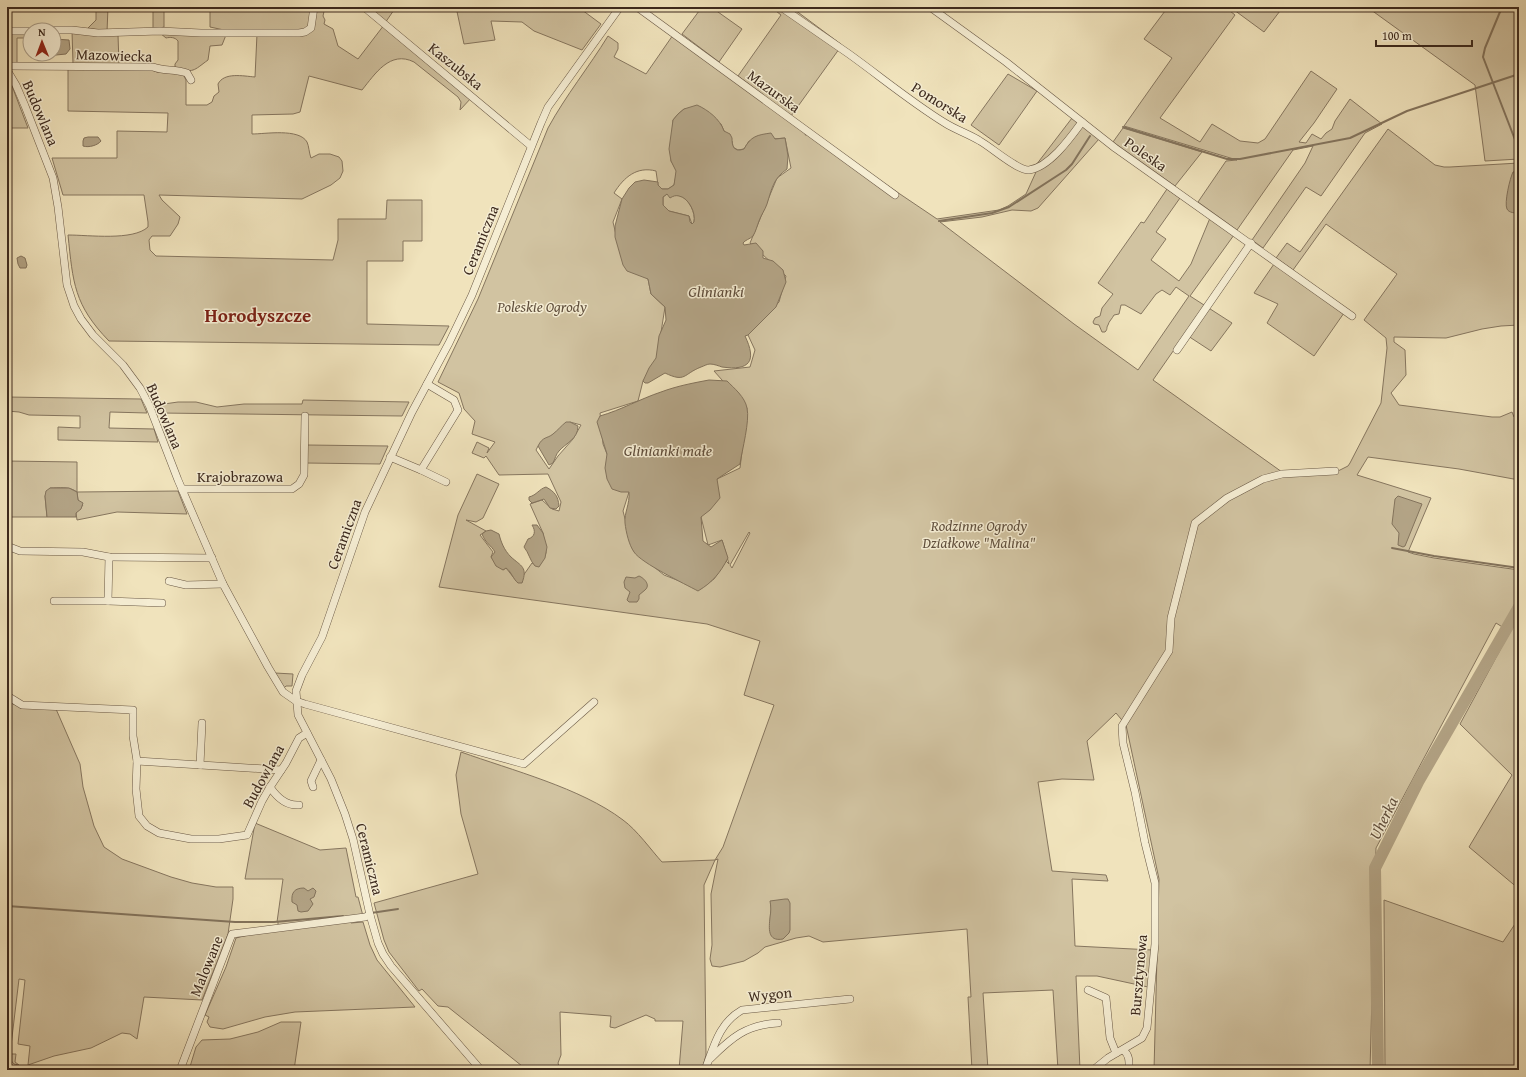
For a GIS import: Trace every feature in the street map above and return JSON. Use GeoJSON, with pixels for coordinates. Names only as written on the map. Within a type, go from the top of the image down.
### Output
{"type":"FeatureCollection","features":[{"type":"Feature","properties":{"kind":"street"},"geometry":{"type":"LineString","coordinates":[[62,30],[98,33],[153,30],[201,33],[299,33],[305,32],[311,28],[314,7]]}},
{"type":"Feature","properties":{"kind":"street","name":"Kaszubska"},"geometry":{"type":"LineString","coordinates":[[364,7],[531,146]]}},
{"type":"Feature","properties":{"kind":"street","name":"Ceramiczna"},"geometry":{"type":"LineString","coordinates":[[481,1070],[391,966],[378,943],[353,839],[345,814],[331,779],[298,715],[296,691],[322,637],[365,512],[390,457],[427,384],[450,343],[472,295],[548,107],[620,7]]}},
{"type":"Feature","properties":{"kind":"street","name":"Mazurska"},"geometry":{"type":"LineString","coordinates":[[637,7],[895,195]]}},
{"type":"Feature","properties":{"kind":"street","name":"Pomorska"},"geometry":{"type":"LineString","coordinates":[[781,7],[849,54],[919,107],[946,125],[979,140],[1020,168],[1029,170],[1048,160],[1064,145],[1082,122]]}},
{"type":"Feature","properties":{"kind":"street","name":"Poleska"},"geometry":{"type":"LineString","coordinates":[[930,7],[1006,62],[1115,148],[1352,316]]}},
{"type":"Feature","properties":{"kind":"street"},"geometry":{"type":"LineString","coordinates":[[7,31],[22,31]]}},
{"type":"Feature","properties":{"kind":"street","name":"Mazowiecka"},"geometry":{"type":"LineString","coordinates":[[7,66],[152,67],[158,69],[179,70],[186,73],[191,80]]}},
{"type":"Feature","properties":{"kind":"street","name":"Budowlana"},"geometry":{"type":"LineString","coordinates":[[7,70],[16,85],[25,106],[53,178],[60,219],[67,284],[74,306],[81,319],[93,335],[132,375],[150,405],[182,489],[223,584],[276,680],[284,692],[296,701]]}},
{"type":"Feature","properties":{"kind":"street"},"geometry":{"type":"LineString","coordinates":[[1177,350],[1251,243]]}},
{"type":"Feature","properties":{"kind":"street"},"geometry":{"type":"LineString","coordinates":[[421,470],[458,410],[454,400],[427,384]]}},
{"type":"Feature","properties":{"kind":"street","name":"Krajobrazowa"},"geometry":{"type":"LineString","coordinates":[[182,489],[292,488],[299,484],[304,475],[305,416]]}},
{"type":"Feature","properties":{"kind":"street"},"geometry":{"type":"LineString","coordinates":[[390,457],[446,482]]}},
{"type":"Feature","properties":{"kind":"street","name":"Bursztynowa"},"geometry":{"type":"LineString","coordinates":[[1094,1070],[1105,1060],[1142,1038],[1146,1028],[1155,944],[1155,883],[1144,843],[1135,792],[1123,742],[1122,726],[1169,651],[1172,618],[1195,522],[1227,498],[1263,479],[1282,474],[1335,471]]}},
{"type":"Feature","properties":{"kind":"street"},"geometry":{"type":"LineString","coordinates":[[7,546],[20,551],[83,552],[109,557],[212,558]]}},
{"type":"Feature","properties":{"kind":"street"},"geometry":{"type":"LineString","coordinates":[[108,601],[109,557]]}},
{"type":"Feature","properties":{"kind":"street"},"geometry":{"type":"LineString","coordinates":[[169,581],[186,585],[223,584]]}},
{"type":"Feature","properties":{"kind":"street"},"geometry":{"type":"LineString","coordinates":[[54,601],[162,603]]}},
{"type":"Feature","properties":{"kind":"street"},"geometry":{"type":"LineString","coordinates":[[9,697],[22,704],[133,710],[133,736],[137,762],[281,770]]}},
{"type":"Feature","properties":{"kind":"street"},"geometry":{"type":"LineString","coordinates":[[296,701],[524,764],[594,702]]}},
{"type":"Feature","properties":{"kind":"street"},"geometry":{"type":"LineString","coordinates":[[200,765],[202,723]]}},
{"type":"Feature","properties":{"kind":"street","name":"Budowlana"},"geometry":{"type":"LineString","coordinates":[[137,762],[136,789],[139,816],[147,826],[158,833],[191,839],[219,839],[247,835],[270,787],[299,738],[306,733]]}},
{"type":"Feature","properties":{"kind":"street"},"geometry":{"type":"LineString","coordinates":[[313,787],[311,781],[320,760]]}},
{"type":"Feature","properties":{"kind":"street"},"geometry":{"type":"LineString","coordinates":[[270,787],[275,795],[281,800],[294,806],[299,805]]}},
{"type":"Feature","properties":{"kind":"street","name":"Malowane"},"geometry":{"type":"LineString","coordinates":[[180,1070],[232,934],[365,917],[370,914]]}},
{"type":"Feature","properties":{"kind":"street","name":"Bursztynowa"},"geometry":{"type":"LineString","coordinates":[[1088,990],[1106,998],[1110,1038],[1116,1053]]}},
{"type":"Feature","properties":{"kind":"street","name":"Wygon"},"geometry":{"type":"LineString","coordinates":[[705,1070],[721,1028],[733,1015],[742,1010],[850,999]]}},
{"type":"Feature","properties":{"kind":"street"},"geometry":{"type":"LineString","coordinates":[[708,1062],[729,1041],[742,1032],[765,1024],[778,1023]]}},
{"type":"Feature","properties":{"kind":"street"},"geometry":{"type":"LineString","coordinates":[[1123,1050],[1128,1056],[1129,1070]]}},
{"type":"Feature","properties":{"kind":"green space"},"geometry":{"type":"Polygon","coordinates":[[[96,7],[108,7],[107,32],[88,28],[96,20],[96,7]]]}},
{"type":"Feature","properties":{"kind":"green space"},"geometry":{"type":"Polygon","coordinates":[[[153,7],[164,7],[164,27],[153,30],[153,7]]]}},
{"type":"Feature","properties":{"kind":"green space"},"geometry":{"type":"Polygon","coordinates":[[[210,7],[313,7],[312,19],[307,30],[224,30],[210,27],[210,7]]]}},
{"type":"Feature","properties":{"kind":"green space"},"geometry":{"type":"Polygon","coordinates":[[[316,7],[325,7],[323,16],[325,20],[324,24],[333,29],[338,46],[358,59],[384,25],[472,97],[460,110],[461,102],[458,97],[414,62],[405,59],[390,61],[372,77],[362,90],[309,76],[300,112],[293,114],[252,115],[252,134],[290,133],[303,138],[308,144],[311,158],[319,154],[330,154],[339,157],[342,161],[343,171],[340,178],[331,185],[302,199],[159,195],[162,200],[180,217],[178,224],[170,236],[152,236],[149,240],[150,250],[156,256],[333,260],[338,240],[338,219],[386,219],[387,200],[422,200],[422,241],[403,241],[403,261],[367,261],[367,324],[449,326],[439,345],[109,341],[97,328],[89,316],[77,292],[68,235],[122,236],[141,231],[148,227],[144,195],[63,195],[52,158],[117,158],[117,131],[167,132],[168,113],[68,111],[68,69],[150,69],[157,72],[183,74],[186,80],[186,105],[207,105],[212,102],[214,96],[219,92],[218,84],[221,80],[229,76],[255,77],[257,34],[306,34],[316,7]]]}},
{"type":"Feature","properties":{"kind":"green space"},"geometry":{"type":"Polygon","coordinates":[[[367,7],[396,7],[385,23],[367,7]]]}},
{"type":"Feature","properties":{"kind":"green space"},"geometry":{"type":"Polygon","coordinates":[[[456,7],[578,7],[601,24],[582,50],[534,31],[522,22],[491,21],[495,40],[464,44],[456,7]]]}},
{"type":"Feature","properties":{"kind":"green space"},"geometry":{"type":"Polygon","coordinates":[[[702,7],[711,7],[742,29],[719,62],[682,34],[702,7]]]}},
{"type":"Feature","properties":{"kind":"green space"},"geometry":{"type":"Polygon","coordinates":[[[771,7],[791,7],[842,45],[791,116],[738,76],[781,15],[771,7]]]}},
{"type":"Feature","properties":{"kind":"green space"},"geometry":{"type":"Polygon","coordinates":[[[1168,7],[1225,7],[1235,15],[1160,118],[1200,142],[1212,124],[1240,141],[1258,143],[1265,139],[1311,71],[1337,89],[1299,142],[1306,143],[1312,134],[1321,139],[1332,129],[1335,121],[1350,99],[1382,124],[1365,133],[1321,196],[1306,187],[1263,248],[1252,240],[1305,163],[1313,146],[1293,150],[1237,230],[1198,202],[1226,161],[1237,160],[1124,126],[1172,58],[1144,39],[1168,7]]]}},
{"type":"Feature","properties":{"kind":"green space"},"geometry":{"type":"Polygon","coordinates":[[[1230,7],[1283,7],[1264,32],[1230,7]]]}},
{"type":"Feature","properties":{"kind":"green space"},"geometry":{"type":"Polygon","coordinates":[[[1367,7],[1519,7],[1519,159],[1485,161],[1475,85],[1367,7]]]}},
{"type":"Feature","properties":{"kind":"green space"},"geometry":{"type":"Polygon","coordinates":[[[72,31],[118,35],[119,64],[73,64],[72,31]]]}},
{"type":"Feature","properties":{"kind":"green space"},"geometry":{"type":"Polygon","coordinates":[[[22,33],[22,38],[17,38],[17,64],[11,64],[9,36],[22,33]]]}},
{"type":"Feature","properties":{"kind":"green space"},"geometry":{"type":"Polygon","coordinates":[[[160,33],[226,35],[222,45],[210,46],[208,60],[196,69],[190,71],[175,68],[175,64],[178,60],[178,41],[169,37],[166,38],[160,33]]]}},
{"type":"Feature","properties":{"kind":"green space","name":"Rodzinne Ogrody Działkowe \"Malina\""},"geometry":{"type":"Polygon","coordinates":[[[673,35],[806,133],[805,135],[811,134],[937,219],[999,210],[1026,194],[1036,172],[1033,169],[1072,118],[1099,139],[1038,208],[1031,211],[1012,210],[982,217],[940,222],[1074,324],[1138,370],[1189,296],[1176,287],[1170,295],[1162,290],[1156,294],[1141,314],[1125,305],[1121,305],[1119,314],[1114,315],[1105,332],[1102,332],[1099,325],[1094,324],[1093,322],[1095,318],[1100,316],[1102,308],[1113,294],[1098,283],[1141,222],[1144,223],[1167,189],[1180,198],[1156,232],[1166,239],[1151,260],[1179,281],[1191,264],[1210,218],[1234,235],[1190,296],[1232,323],[1211,351],[1185,334],[1153,380],[1282,472],[1336,472],[1348,466],[1350,463],[1381,403],[1387,348],[1386,338],[1364,320],[1397,274],[1326,224],[1293,270],[1276,258],[1287,243],[1300,252],[1388,129],[1435,165],[1450,167],[1519,163],[1519,325],[1482,329],[1446,338],[1394,337],[1394,342],[1405,350],[1406,375],[1391,393],[1399,405],[1492,417],[1500,417],[1512,412],[1514,417],[1519,420],[1519,480],[1459,469],[1368,457],[1357,475],[1431,498],[1408,552],[1434,558],[1519,570],[1519,601],[1504,628],[1496,623],[1376,848],[1370,1070],[1154,1070],[1159,879],[1126,725],[1116,713],[1087,741],[1094,780],[1062,779],[1038,782],[1052,871],[1106,875],[1108,881],[1072,879],[1075,946],[1152,950],[1148,987],[1097,976],[1076,976],[1080,1070],[1058,1070],[1053,990],[983,993],[988,1070],[972,1070],[968,997],[971,997],[967,929],[823,942],[809,936],[796,938],[765,947],[744,961],[720,967],[712,966],[710,959],[712,945],[711,894],[718,859],[715,860],[723,847],[774,705],[744,695],[760,641],[707,624],[439,587],[458,515],[477,474],[499,484],[483,518],[476,522],[466,520],[486,531],[480,535],[493,552],[491,557],[503,570],[506,568],[518,583],[532,563],[539,566],[546,553],[543,533],[530,504],[542,500],[552,509],[559,511],[561,502],[548,474],[499,475],[486,456],[484,458],[472,453],[477,442],[489,448],[487,453],[495,442],[472,434],[475,421],[464,409],[459,393],[438,382],[478,299],[548,128],[562,104],[608,36],[618,43],[618,49],[614,57],[646,74],[673,35]],[[684,109],[673,120],[671,161],[677,171],[674,185],[668,189],[662,189],[658,185],[656,171],[643,170],[632,174],[622,182],[614,193],[622,199],[613,222],[621,256],[648,279],[651,294],[665,307],[656,364],[643,381],[638,401],[600,413],[603,444],[607,454],[629,492],[623,511],[633,550],[664,575],[700,589],[714,579],[726,561],[729,564],[722,540],[708,545],[701,517],[717,479],[740,468],[747,408],[714,371],[750,367],[755,350],[748,335],[779,302],[786,276],[750,243],[777,178],[791,168],[785,138],[749,141],[744,149],[738,150],[733,147],[732,141],[724,131],[721,124],[684,109]],[[570,422],[538,446],[536,450],[549,469],[573,439],[581,425],[570,422]],[[749,532],[730,565],[732,568],[750,533],[749,532]]]}},
{"type":"Feature","properties":{"kind":"green space"},"geometry":{"type":"Polygon","coordinates":[[[1008,74],[1037,91],[999,145],[971,125],[1008,74]]]}},
{"type":"Feature","properties":{"kind":"green space"},"geometry":{"type":"Polygon","coordinates":[[[12,86],[28,128],[7,128],[7,87],[12,86]]]}},
{"type":"Feature","properties":{"kind":"green space"},"geometry":{"type":"Polygon","coordinates":[[[1123,128],[1202,152],[1175,186],[1113,142],[1123,128]]]}},
{"type":"Feature","properties":{"kind":"green space"},"geometry":{"type":"Polygon","coordinates":[[[667,194],[679,195],[687,200],[694,215],[694,222],[692,224],[689,216],[669,211],[663,205],[663,197],[667,194]]]}},
{"type":"Feature","properties":{"kind":"green space"},"geometry":{"type":"Polygon","coordinates":[[[1274,264],[1344,313],[1314,356],[1267,323],[1278,304],[1254,293],[1274,264]]]}},
{"type":"Feature","properties":{"kind":"green space"},"geometry":{"type":"Polygon","coordinates":[[[7,397],[141,399],[147,413],[110,412],[109,428],[154,429],[158,442],[58,440],[58,427],[80,428],[80,416],[29,415],[7,411],[7,397]]]}},
{"type":"Feature","properties":{"kind":"green space"},"geometry":{"type":"Polygon","coordinates":[[[303,400],[409,402],[402,416],[160,413],[157,405],[178,402],[196,402],[217,407],[244,404],[302,404],[303,400]]]}},
{"type":"Feature","properties":{"kind":"green space"},"geometry":{"type":"Polygon","coordinates":[[[307,445],[388,446],[380,464],[306,463],[307,445]]]}},
{"type":"Feature","properties":{"kind":"green space"},"geometry":{"type":"Polygon","coordinates":[[[7,461],[77,462],[77,492],[67,488],[50,488],[45,496],[47,517],[7,517],[7,461]]]}},
{"type":"Feature","properties":{"kind":"green space"},"geometry":{"type":"Polygon","coordinates":[[[178,491],[187,514],[117,512],[77,520],[76,513],[83,505],[78,500],[77,492],[178,491]]]}},
{"type":"Feature","properties":{"kind":"green space"},"geometry":{"type":"Polygon","coordinates":[[[1519,617],[1519,889],[1469,847],[1512,775],[1460,724],[1519,617]]]}},
{"type":"Feature","properties":{"kind":"green space"},"geometry":{"type":"Polygon","coordinates":[[[275,673],[293,674],[292,686],[286,686],[284,688],[275,673]]]}},
{"type":"Feature","properties":{"kind":"green space"},"geometry":{"type":"Polygon","coordinates":[[[7,702],[20,706],[56,709],[80,764],[83,787],[94,826],[104,847],[122,859],[171,877],[192,883],[216,887],[233,887],[233,899],[228,934],[202,1000],[144,997],[137,1039],[130,1034],[122,1033],[91,1048],[54,1056],[28,1065],[30,1046],[18,1044],[25,980],[19,979],[10,1054],[16,1054],[15,1062],[19,1065],[14,1064],[7,1056],[7,702]]]}},
{"type":"Feature","properties":{"kind":"green space"},"geometry":{"type":"Polygon","coordinates":[[[461,752],[545,781],[587,798],[623,820],[644,840],[662,862],[715,860],[704,885],[706,1055],[702,1070],[679,1070],[683,1021],[655,1021],[655,1019],[646,1015],[615,1028],[610,1027],[611,1016],[560,1012],[561,1055],[558,1063],[560,1070],[527,1070],[448,1007],[438,1006],[422,989],[419,991],[389,952],[384,940],[374,903],[478,874],[461,814],[456,775],[461,752]]]}},
{"type":"Feature","properties":{"kind":"green space"},"geometry":{"type":"Polygon","coordinates":[[[255,823],[320,850],[346,848],[356,897],[358,897],[363,916],[278,926],[277,922],[283,879],[245,879],[255,823]]]}},
{"type":"Feature","properties":{"kind":"green space"},"geometry":{"type":"Polygon","coordinates":[[[1384,900],[1503,942],[1519,918],[1519,1070],[1385,1070],[1384,900]]]}},
{"type":"Feature","properties":{"kind":"green space"},"geometry":{"type":"Polygon","coordinates":[[[350,921],[351,923],[363,922],[370,945],[377,960],[415,1007],[295,1012],[265,1017],[223,1029],[210,1027],[207,1022],[209,1017],[205,1015],[226,967],[236,938],[256,933],[350,921]]]}},
{"type":"Feature","properties":{"kind":"green space"},"geometry":{"type":"Polygon","coordinates":[[[281,1022],[301,1022],[294,1070],[189,1070],[196,1047],[202,1040],[230,1039],[258,1032],[281,1022]]]}},
{"type":"Feature","properties":{"kind":"water"},"geometry":{"type":"Polygon","coordinates":[[[62,40],[69,40],[70,49],[66,54],[62,54],[62,40]]]}},
{"type":"Feature","properties":{"kind":"water","name":"Glinianki"},"geometry":{"type":"Polygon","coordinates":[[[697,105],[709,112],[717,119],[724,131],[730,134],[733,146],[737,150],[744,149],[749,141],[762,135],[771,133],[775,139],[785,138],[788,156],[787,169],[776,180],[753,236],[743,243],[744,245],[756,243],[763,251],[763,258],[773,261],[783,270],[786,282],[776,307],[748,335],[745,336],[749,345],[750,358],[745,366],[732,368],[709,364],[681,377],[672,376],[665,373],[648,383],[645,383],[643,381],[656,358],[659,336],[666,320],[665,307],[651,294],[648,279],[627,271],[623,265],[615,237],[615,226],[622,199],[635,182],[644,180],[658,182],[658,185],[662,189],[668,189],[674,185],[676,171],[671,161],[669,149],[673,120],[684,109],[697,105]],[[667,194],[663,197],[663,205],[669,211],[689,216],[692,224],[694,222],[694,214],[689,203],[683,197],[674,196],[670,198],[667,194]]]}},
{"type":"Feature","properties":{"kind":"water"},"geometry":{"type":"Polygon","coordinates":[[[98,137],[101,141],[93,146],[83,146],[84,138],[98,137]]]}},
{"type":"Feature","properties":{"kind":"water"},"geometry":{"type":"Polygon","coordinates":[[[1519,171],[1519,213],[1514,213],[1507,209],[1507,196],[1513,172],[1519,171]]]}},
{"type":"Feature","properties":{"kind":"water"},"geometry":{"type":"Polygon","coordinates":[[[21,256],[25,258],[27,265],[26,268],[20,268],[18,264],[17,258],[21,256]]]}},
{"type":"Feature","properties":{"kind":"water","name":"Glinianki małe"},"geometry":{"type":"Polygon","coordinates":[[[709,380],[727,381],[742,396],[746,404],[748,414],[740,464],[717,479],[720,498],[710,510],[701,517],[703,541],[711,547],[722,540],[728,558],[716,577],[698,591],[645,562],[638,557],[632,549],[625,523],[629,492],[621,492],[612,489],[607,479],[605,468],[607,454],[597,422],[600,416],[653,395],[679,386],[709,380]]]}},
{"type":"Feature","properties":{"kind":"water"},"geometry":{"type":"Polygon","coordinates":[[[566,422],[570,422],[578,426],[576,434],[574,438],[559,451],[553,463],[549,465],[538,446],[543,439],[551,436],[566,422]]]}},
{"type":"Feature","properties":{"kind":"water"},"geometry":{"type":"Polygon","coordinates":[[[546,487],[557,497],[559,506],[556,509],[550,508],[544,499],[532,503],[529,500],[529,497],[546,487]]]}},
{"type":"Feature","properties":{"kind":"water"},"geometry":{"type":"Polygon","coordinates":[[[50,488],[69,488],[77,492],[78,500],[83,503],[81,509],[76,513],[76,517],[47,517],[46,491],[50,488]]]}},
{"type":"Feature","properties":{"kind":"water"},"geometry":{"type":"Polygon","coordinates":[[[1398,496],[1422,504],[1405,546],[1403,547],[1398,545],[1399,533],[1392,524],[1395,499],[1398,496]]]}},
{"type":"Feature","properties":{"kind":"water"},"geometry":{"type":"Polygon","coordinates":[[[532,525],[537,525],[543,533],[547,547],[545,558],[539,567],[533,564],[524,547],[528,539],[534,534],[532,525]]]}},
{"type":"Feature","properties":{"kind":"water"},"geometry":{"type":"Polygon","coordinates":[[[491,530],[499,534],[506,552],[524,570],[524,578],[522,583],[518,583],[506,568],[503,570],[496,566],[491,557],[495,552],[482,534],[491,530]]]}},
{"type":"Feature","properties":{"kind":"water"},"geometry":{"type":"Polygon","coordinates":[[[639,576],[646,582],[647,588],[639,595],[637,602],[629,602],[627,600],[630,592],[625,588],[624,582],[626,577],[635,578],[639,576]]]}},
{"type":"Feature","properties":{"kind":"water"},"geometry":{"type":"Polygon","coordinates":[[[304,888],[308,891],[313,888],[316,891],[314,897],[310,899],[313,904],[308,911],[301,912],[298,911],[297,905],[292,902],[292,896],[294,891],[304,888]]]}},
{"type":"Feature","properties":{"kind":"water"},"geometry":{"type":"Polygon","coordinates":[[[788,899],[790,903],[790,930],[783,939],[778,939],[772,936],[769,930],[771,911],[770,901],[788,899]]]}},
{"type":"Feature","properties":{"kind":"waterway"},"geometry":{"type":"LineString","coordinates":[[1502,7],[1485,48],[1483,57],[1519,150]]}},
{"type":"Feature","properties":{"kind":"waterway"},"geometry":{"type":"LineString","coordinates":[[1123,127],[1227,159],[1240,159],[1350,138],[1407,111],[1519,74]]}},
{"type":"Feature","properties":{"kind":"waterway"},"geometry":{"type":"LineString","coordinates":[[939,221],[992,213],[1009,207],[1066,170],[1072,164],[1090,136]]}},
{"type":"Feature","properties":{"kind":"waterway"},"geometry":{"type":"LineString","coordinates":[[1392,548],[1434,556],[1519,568]]}},
{"type":"Feature","properties":{"kind":"waterway","name":"Uherka"},"geometry":{"type":"LineString","coordinates":[[1378,1070],[1375,868],[1418,782],[1519,607]]}},
{"type":"Feature","properties":{"kind":"waterway"},"geometry":{"type":"LineString","coordinates":[[7,906],[235,922],[274,922],[343,916]]}},
{"type":"Feature","properties":{"kind":"waterway"},"geometry":{"type":"LineString","coordinates":[[371,913],[398,909]]}},
{"type":"Feature","properties":{"kind":"district","name":"Horodyszcze"},"geometry":{"type":"Point","coordinates":[258,315]}},
{"type":"Feature","properties":{"kind":"park label","name":"Poleskie Ogrody"},"geometry":{"type":"Point","coordinates":[542,306]}}]}
